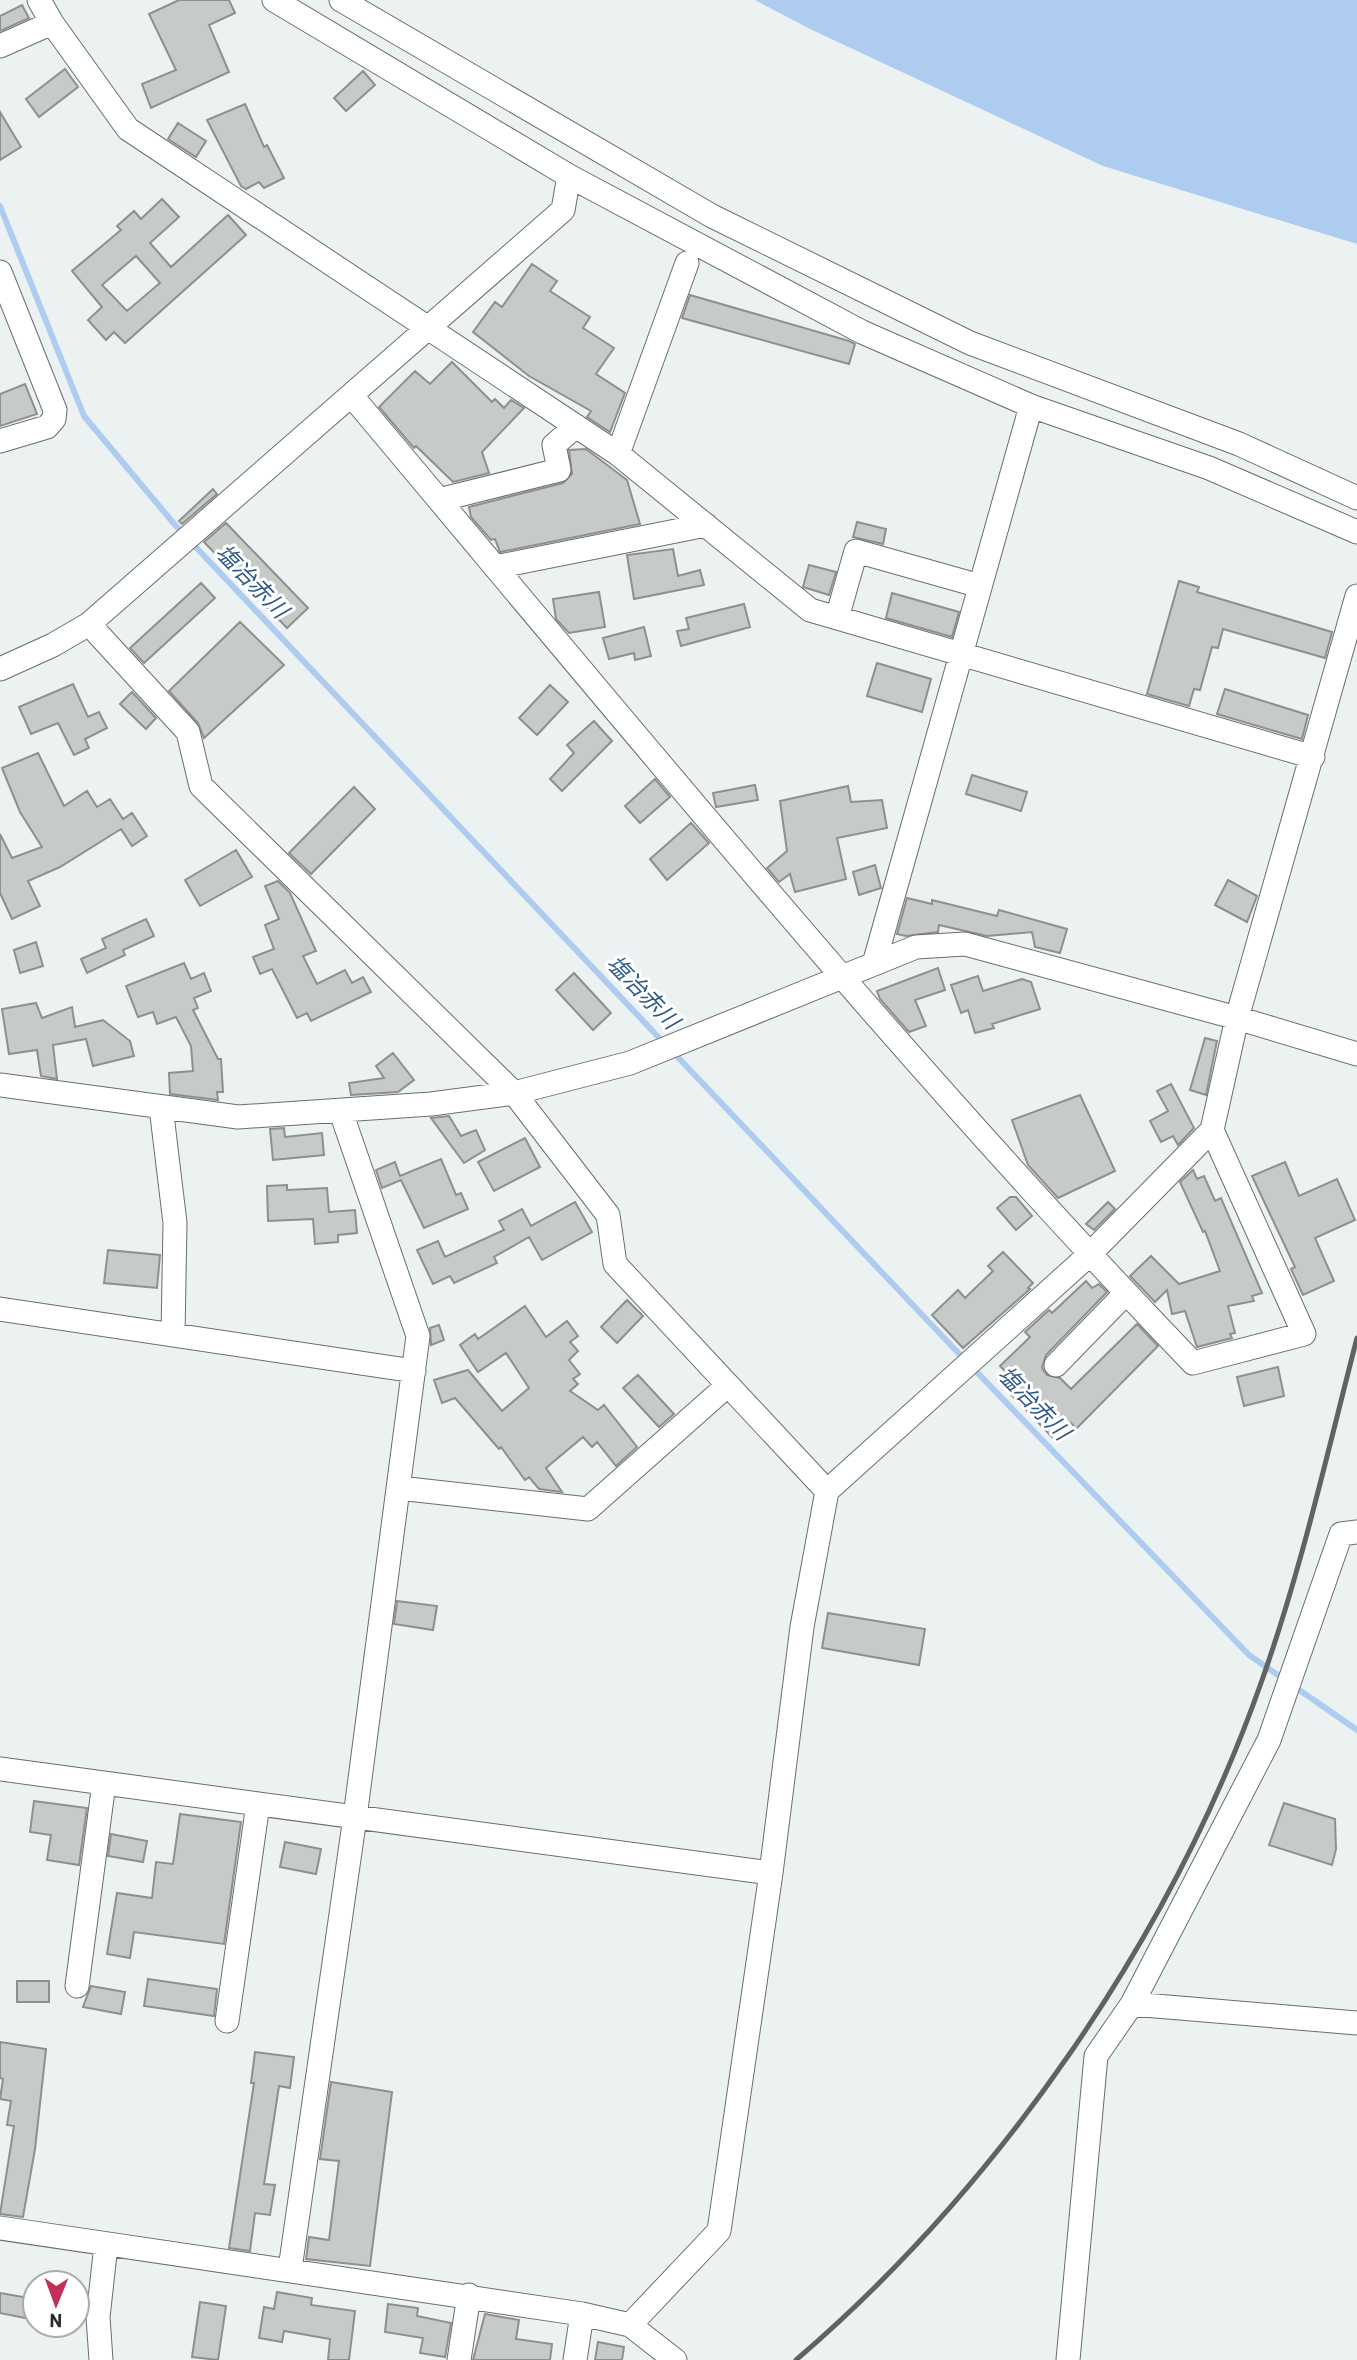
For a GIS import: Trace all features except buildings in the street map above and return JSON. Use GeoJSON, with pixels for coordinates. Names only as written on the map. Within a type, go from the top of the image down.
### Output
{"type":"FeatureCollection","features":[{"type":"Feature","properties":{"kind":"street"},"geometry":{"type":"LineString","coordinates":[[39,0],[52,23],[128,129],[618,454],[810,610],[1313,757]]}},
{"type":"Feature","properties":{"kind":"street"},"geometry":{"type":"LineString","coordinates":[[274,0],[569,176],[862,332],[1031,406],[1209,468],[1357,532]]}},
{"type":"Feature","properties":{"kind":"street"},"geometry":{"type":"LineString","coordinates":[[341,0],[712,216],[933,325],[970,343],[1239,444],[1357,498]]}},
{"type":"Feature","properties":{"kind":"street"},"geometry":{"type":"LineString","coordinates":[[0,46],[52,23]]}},
{"type":"Feature","properties":{"kind":"street"},"geometry":{"type":"LineString","coordinates":[[0,668],[89,624],[563,210],[569,176]]}},
{"type":"Feature","properties":{"kind":"street"},"geometry":{"type":"LineString","coordinates":[[618,454],[687,263]]}},
{"type":"Feature","properties":{"kind":"street"},"geometry":{"type":"LineString","coordinates":[[0,272],[55,410],[54,419],[47,427],[0,441]]}},
{"type":"Feature","properties":{"kind":"street"},"geometry":{"type":"LineString","coordinates":[[351,395],[839,977],[1089,1255],[1193,1363],[1304,1334],[1212,1130]]}},
{"type":"Feature","properties":{"kind":"street"},"geometry":{"type":"LineString","coordinates":[[874,964],[1031,406]]}},
{"type":"Feature","properties":{"kind":"street"},"geometry":{"type":"LineString","coordinates":[[439,500],[559,470],[554,445],[576,426]]}},
{"type":"Feature","properties":{"kind":"street"},"geometry":{"type":"LineString","coordinates":[[495,567],[706,525]]}},
{"type":"Feature","properties":{"kind":"street"},"geometry":{"type":"LineString","coordinates":[[837,618],[856,551],[980,586]]}},
{"type":"Feature","properties":{"kind":"street"},"geometry":{"type":"LineString","coordinates":[[630,2325],[719,2231],[771,1873],[802,1627],[827,1491],[1089,1255],[1212,1130],[1237,1018],[1357,596]]}},
{"type":"Feature","properties":{"kind":"street"},"geometry":{"type":"LineString","coordinates":[[89,624],[188,732],[201,786],[514,1093],[589,1186],[608,1215],[615,1264],[827,1491]]}},
{"type":"Feature","properties":{"kind":"street"},"geometry":{"type":"LineString","coordinates":[[0,1085],[238,1117],[341,1112],[514,1093],[629,1063],[916,947],[965,944],[1237,1018],[1357,1054]]}},
{"type":"Feature","properties":{"kind":"street"},"geometry":{"type":"LineString","coordinates":[[161,1107],[176,1223],[173,1335]]}},
{"type":"Feature","properties":{"kind":"street"},"geometry":{"type":"LineString","coordinates":[[290,2269],[355,1817],[418,1336],[341,1112]]}},
{"type":"Feature","properties":{"kind":"street"},"geometry":{"type":"LineString","coordinates":[[1056,1365],[1126,1293]]}},
{"type":"Feature","properties":{"kind":"street"},"geometry":{"type":"LineString","coordinates":[[0,1309],[414,1371]]}},
{"type":"Feature","properties":{"kind":"street"},"geometry":{"type":"LineString","coordinates":[[398,1488],[588,1509],[728,1385]]}},
{"type":"Feature","properties":{"kind":"street"},"geometry":{"type":"LineString","coordinates":[[1068,2360],[1096,2056],[1132,2004],[1269,1740],[1341,1534],[1357,1532]]}},
{"type":"Feature","properties":{"kind":"street"},"geometry":{"type":"LineString","coordinates":[[0,1769],[771,1873]]}},
{"type":"Feature","properties":{"kind":"street"},"geometry":{"type":"LineString","coordinates":[[77,1986],[104,1783]]}},
{"type":"Feature","properties":{"kind":"street"},"geometry":{"type":"LineString","coordinates":[[227,2021],[258,1804]]}},
{"type":"Feature","properties":{"kind":"street"},"geometry":{"type":"LineString","coordinates":[[1132,2004],[1357,2023]]}},
{"type":"Feature","properties":{"kind":"street"},"geometry":{"type":"LineString","coordinates":[[0,2228],[469,2295],[582,2314],[630,2325],[675,2360]]}},
{"type":"Feature","properties":{"kind":"street"},"geometry":{"type":"LineString","coordinates":[[101,2360],[98,2317],[106,2245]]}},
{"type":"Feature","properties":{"kind":"street"},"geometry":{"type":"LineString","coordinates":[[459,2360],[469,2295]]}},
{"type":"Feature","properties":{"kind":"street"},"geometry":{"type":"LineString","coordinates":[[575,2360],[582,2314]]}},
{"type":"Feature","properties":{"kind":"water"},"geometry":{"type":"Polygon","coordinates":[[[755,0],[1357,0],[1357,244],[1103,166],[810,29],[755,0]]]}},
{"type":"Feature","properties":{"kind":"waterway","name":"塩冶赤川"},"geometry":{"type":"LineString","coordinates":[[0,206],[84,416],[175,525],[663,1042]]}},
{"type":"Feature","properties":{"kind":"waterway","name":"塩冶赤川"},"geometry":{"type":"LineString","coordinates":[[671,1050],[965,1360]]}},
{"type":"Feature","properties":{"kind":"waterway","name":"塩冶赤川"},"geometry":{"type":"LineString","coordinates":[[972,1367],[1249,1655],[1357,1730]]}},
{"type":"Feature","properties":{"kind":"railway"},"geometry":{"type":"LineString","coordinates":[[796,2360],[871,2291],[942,2216],[1009,2136],[1071,2052],[1128,1963],[1179,1872],[1224,1778],[1261,1683],[1313,1512],[1357,1338]]}}]}
